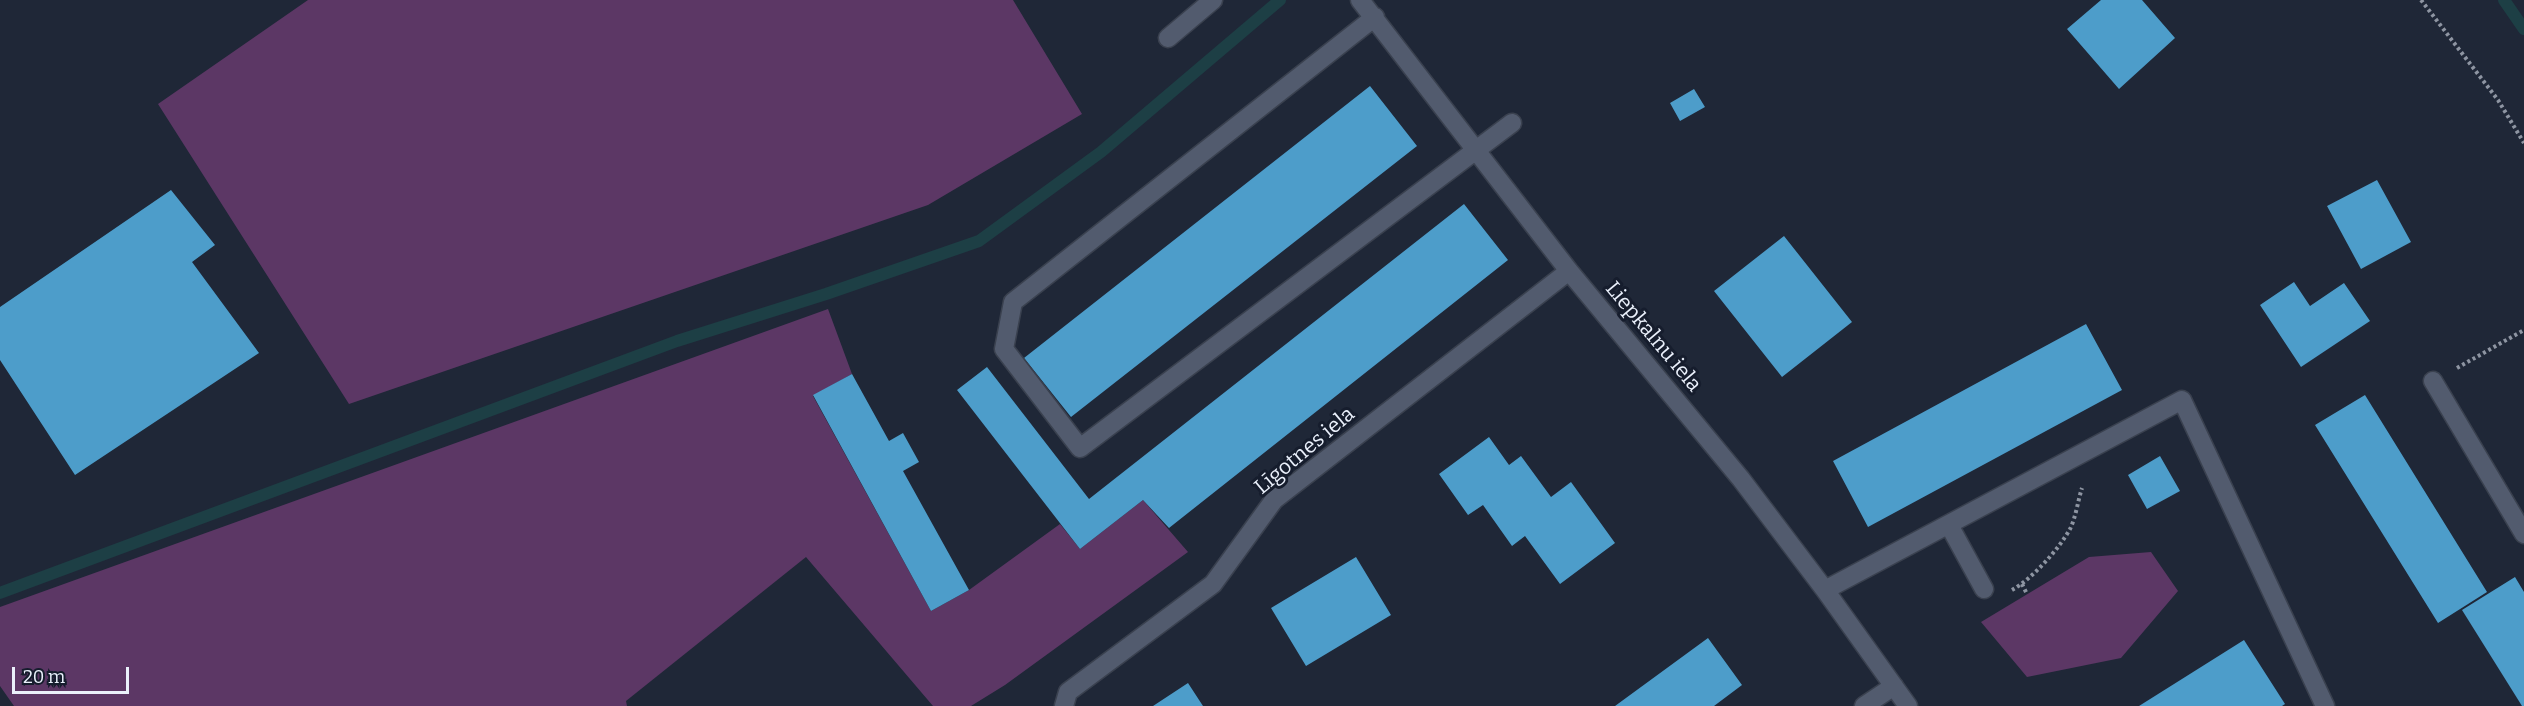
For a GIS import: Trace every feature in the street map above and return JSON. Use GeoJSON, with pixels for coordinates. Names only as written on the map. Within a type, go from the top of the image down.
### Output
{"type":"FeatureCollection","features":[{"type":"Feature","properties":{"kind":"street"},"geometry":{"type":"LineString","coordinates":[[1168,38],[1213,0]]}},
{"type":"Feature","properties":{"kind":"street","name":"Liepkalnu iela"},"geometry":{"type":"LineString","coordinates":[[1360,0],[1474,151],[1569,271],[1707,436],[1826,590],[1908,706]]}},
{"type":"Feature","properties":{"kind":"street"},"geometry":{"type":"LineString","coordinates":[[1375,17],[1013,302],[1004,349],[1080,448],[1512,123]]}},
{"type":"Feature","properties":{"kind":"street","name":"Līgotnes iela"},"geometry":{"type":"LineString","coordinates":[[1064,706],[1068,692],[1213,584],[1274,500],[1569,271]]}},
{"type":"Feature","properties":{"kind":"street"},"geometry":{"type":"LineString","coordinates":[[2433,381],[2524,534]]}},
{"type":"Feature","properties":{"kind":"street"},"geometry":{"type":"LineString","coordinates":[[1826,590],[2182,400],[2325,706]]}},
{"type":"Feature","properties":{"kind":"street"},"geometry":{"type":"LineString","coordinates":[[1949,525],[1984,589]]}},
{"type":"Feature","properties":{"kind":"street"},"geometry":{"type":"LineString","coordinates":[[1864,706],[1894,686]]}},
{"type":"Feature","properties":{"kind":"path"},"geometry":{"type":"LineString","coordinates":[[2421,0],[2498,100],[2524,143]]}},
{"type":"Feature","properties":{"kind":"path"},"geometry":{"type":"LineString","coordinates":[[2433,381],[2524,330]]}},
{"type":"Feature","properties":{"kind":"path"},"geometry":{"type":"LineString","coordinates":[[1984,589],[2003,595],[2022,584],[2043,563],[2070,528],[2084,479],[2080,455]]}},
{"type":"Feature","properties":{"kind":"path"},"geometry":{"type":"LineString","coordinates":[[2022,584],[2027,594]]}},
{"type":"Feature","properties":{"kind":"shaded area"},"geometry":{"type":"Polygon","coordinates":[[[308,0],[1013,0],[1082,114],[928,205],[349,404],[158,104],[308,0]]]}},
{"type":"Feature","properties":{"kind":"shaded area"},"geometry":{"type":"Polygon","coordinates":[[[828,309],[852,374],[813,396],[931,611],[969,590],[1060,524],[1080,549],[1143,500],[1188,552],[1005,685],[971,706],[933,706],[806,557],[626,701],[627,706],[14,706],[0,686],[0,607],[828,309]]]}},
{"type":"Feature","properties":{"kind":"shaded area"},"geometry":{"type":"Polygon","coordinates":[[[2151,552],[2178,591],[2121,658],[2027,677],[1981,622],[2089,557],[2151,552]]]}},
{"type":"Feature","properties":{"kind":"building"},"geometry":{"type":"Polygon","coordinates":[[[2101,0],[2142,0],[2175,38],[2119,89],[2067,29],[2101,0]]]}},
{"type":"Feature","properties":{"kind":"building"},"geometry":{"type":"Polygon","coordinates":[[[1370,86],[1417,146],[1071,417],[1024,358],[1370,86]]]}},
{"type":"Feature","properties":{"kind":"building"},"geometry":{"type":"Polygon","coordinates":[[[1694,89],[1705,107],[1680,121],[1670,103],[1694,89]]]}},
{"type":"Feature","properties":{"kind":"building"},"geometry":{"type":"Polygon","coordinates":[[[2377,180],[2411,242],[2361,269],[2327,206],[2377,180]]]}},
{"type":"Feature","properties":{"kind":"building"},"geometry":{"type":"Polygon","coordinates":[[[171,190],[215,245],[192,262],[259,353],[75,475],[0,360],[0,307],[171,190]]]}},
{"type":"Feature","properties":{"kind":"building"},"geometry":{"type":"Polygon","coordinates":[[[1464,204],[1508,260],[1169,528],[1143,500],[1080,549],[957,390],[987,367],[1089,499],[1464,204]]]}},
{"type":"Feature","properties":{"kind":"building"},"geometry":{"type":"Polygon","coordinates":[[[1784,236],[1852,322],[1782,377],[1714,291],[1784,236]]]}},
{"type":"Feature","properties":{"kind":"building"},"geometry":{"type":"Polygon","coordinates":[[[2294,282],[2310,306],[2344,283],[2370,321],[2301,367],[2260,305],[2294,282]]]}},
{"type":"Feature","properties":{"kind":"building"},"geometry":{"type":"Polygon","coordinates":[[[2086,324],[2122,390],[1868,527],[1833,461],[2086,324]]]}},
{"type":"Feature","properties":{"kind":"building"},"geometry":{"type":"Polygon","coordinates":[[[852,374],[889,441],[903,433],[919,462],[903,471],[969,590],[931,611],[813,395],[852,374]]]}},
{"type":"Feature","properties":{"kind":"building"},"geometry":{"type":"Polygon","coordinates":[[[2365,395],[2487,592],[2438,623],[2315,425],[2365,395]]]}},
{"type":"Feature","properties":{"kind":"building"},"geometry":{"type":"Polygon","coordinates":[[[1489,437],[1509,465],[1521,456],[1551,497],[1571,482],[1615,543],[1560,584],[1525,536],[1512,546],[1483,505],[1468,515],[1439,474],[1489,437]]]}},
{"type":"Feature","properties":{"kind":"building"},"geometry":{"type":"Polygon","coordinates":[[[2160,456],[2180,491],[2147,509],[2128,475],[2160,456]]]}},
{"type":"Feature","properties":{"kind":"building"},"geometry":{"type":"Polygon","coordinates":[[[1356,557],[1391,615],[1306,666],[1271,608],[1356,557]]]}},
{"type":"Feature","properties":{"kind":"building"},"geometry":{"type":"Polygon","coordinates":[[[2515,577],[2524,592],[2524,706],[2462,610],[2515,577]]]}},
{"type":"Feature","properties":{"kind":"building"},"geometry":{"type":"Polygon","coordinates":[[[1708,638],[1742,685],[1714,706],[1615,706],[1708,638]]]}},
{"type":"Feature","properties":{"kind":"building"},"geometry":{"type":"Polygon","coordinates":[[[2244,640],[2285,704],[2282,706],[2139,706],[2244,640]]]}},
{"type":"Feature","properties":{"kind":"building"},"geometry":{"type":"Polygon","coordinates":[[[1188,683],[1203,706],[1153,706],[1188,683]]]}},
{"type":"Feature","properties":{"kind":"waterway"},"geometry":{"type":"LineString","coordinates":[[0,593],[677,341],[826,294],[979,241],[1101,152],[1280,0]]}},
{"type":"Feature","properties":{"kind":"waterway"},"geometry":{"type":"LineString","coordinates":[[2504,0],[2524,29]]}}]}
